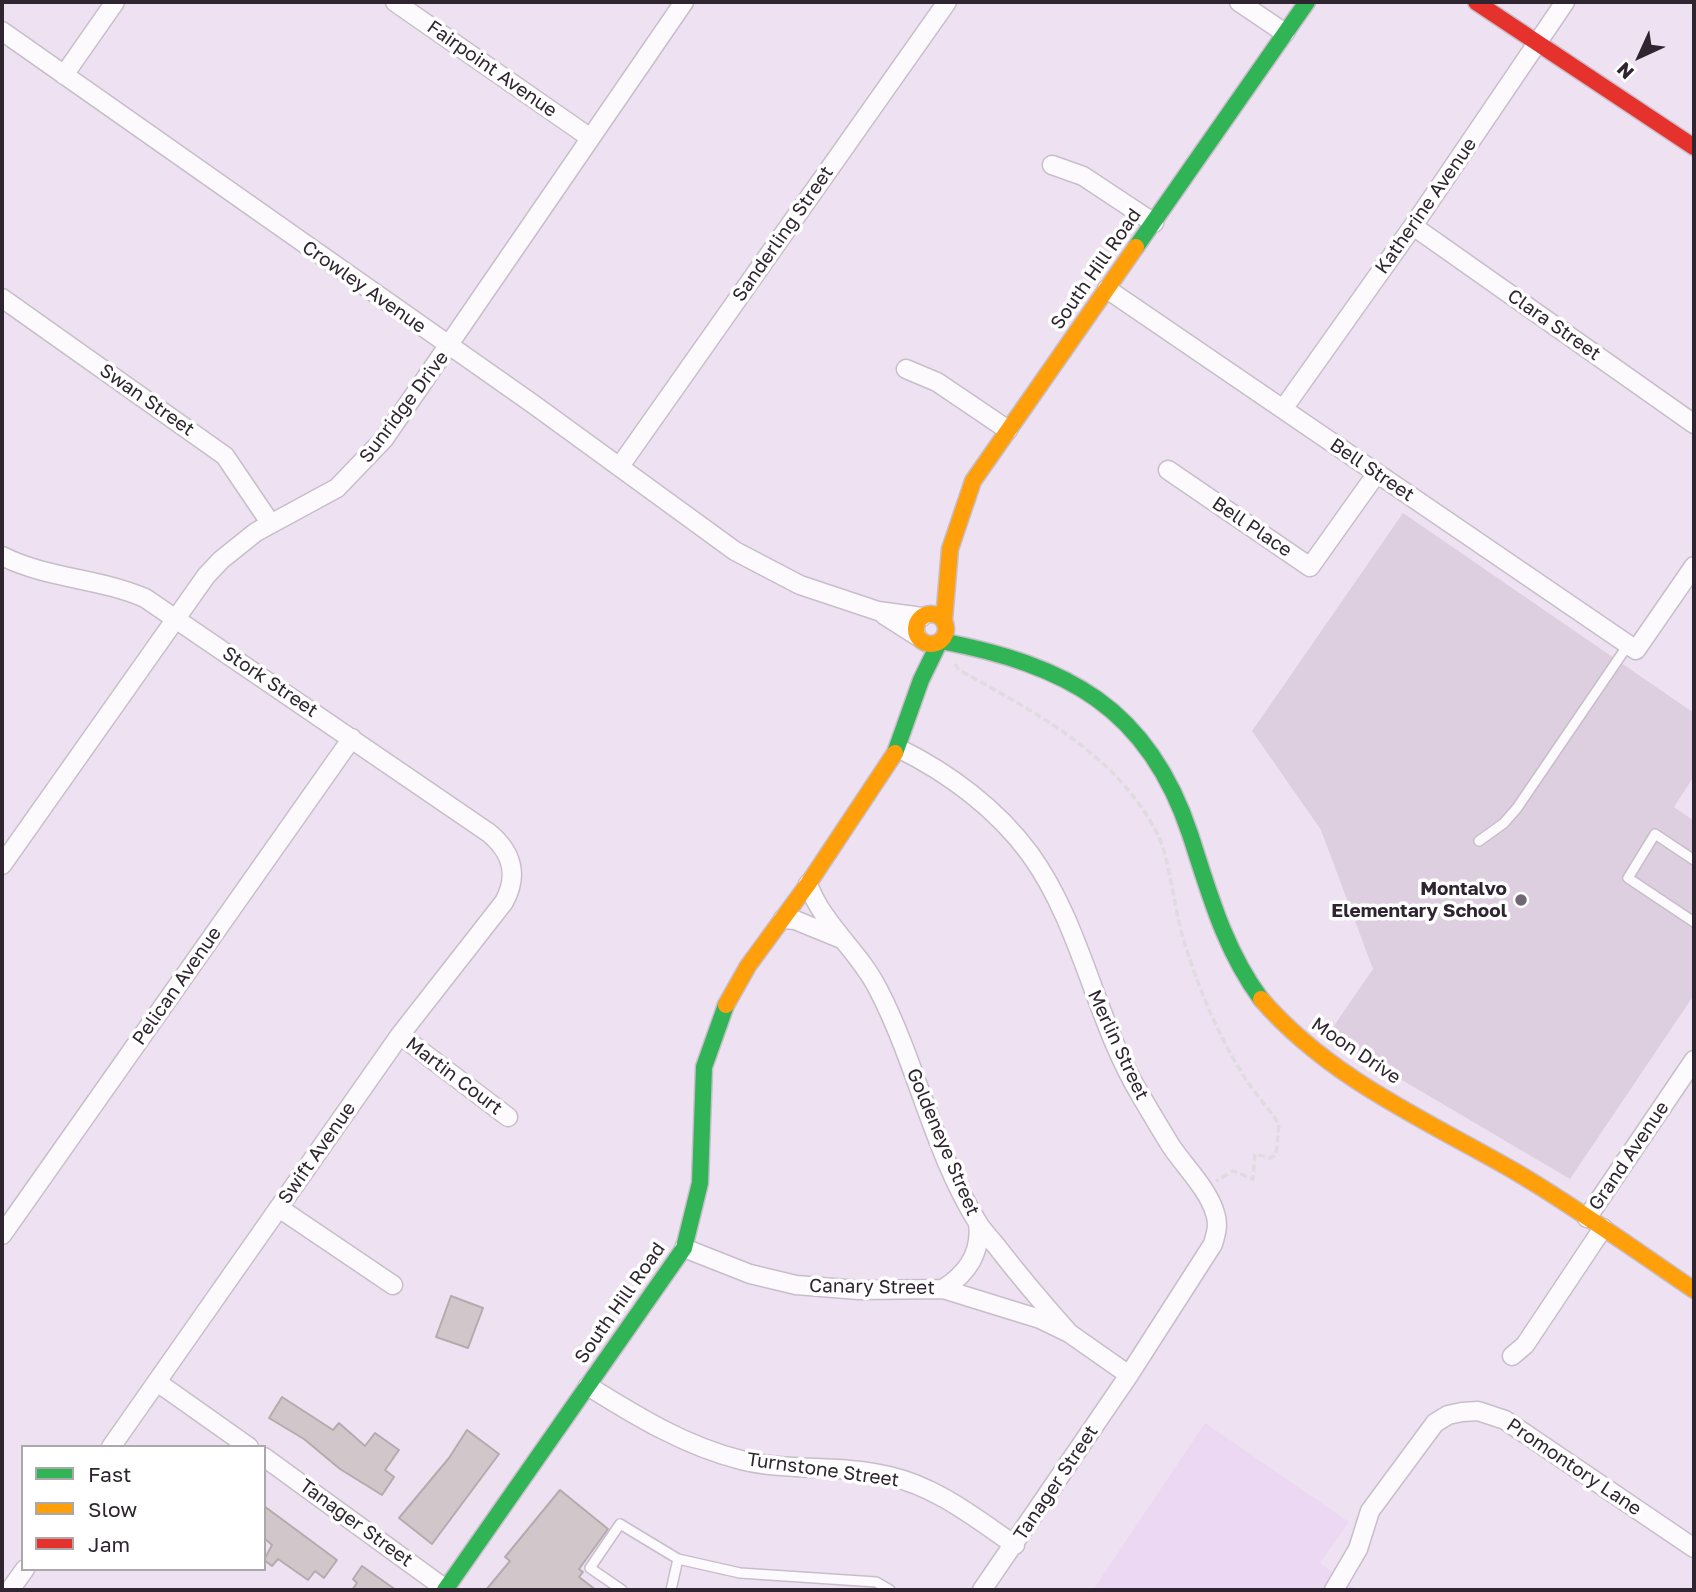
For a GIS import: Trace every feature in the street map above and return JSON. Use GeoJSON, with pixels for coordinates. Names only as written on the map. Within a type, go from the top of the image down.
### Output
{"type":"FeatureCollection","features":[{"type":"Feature","properties":{"kind":"street"},"geometry":{"type":"LineString","coordinates":[[64,75],[115,2]]}},
{"type":"Feature","properties":{"kind":"street","name":"Fairpoint Avenue"},"geometry":{"type":"LineString","coordinates":[[396,2],[589,137]]}},
{"type":"Feature","properties":{"kind":"street","name":"Sunridge Drive"},"geometry":{"type":"LineString","coordinates":[[2,865],[176,618],[221,560],[271,524],[320,500],[356,471],[384,439],[684,2]]}},
{"type":"Feature","properties":{"kind":"street","name":"Sanderling Street"},"geometry":{"type":"LineString","coordinates":[[620,466],[947,2]]}},
{"type":"Feature","properties":{"kind":"street"},"geometry":{"type":"LineString","coordinates":[[1238,2],[1285,33]]}},
{"type":"Feature","properties":{"kind":"street","name":"South Hill Road"},"geometry":{"type":"LineString","coordinates":[[923,616],[944,572],[962,505],[973,481],[1307,2]]}},
{"type":"Feature","properties":{"kind":"street"},"geometry":{"type":"LineString","coordinates":[[1476,2],[1694,147]]}},
{"type":"Feature","properties":{"kind":"street","name":"Katherine Avenue"},"geometry":{"type":"LineString","coordinates":[[1283,409],[1413,226],[1565,2]]}},
{"type":"Feature","properties":{"kind":"street","name":"Crowley Avenue"},"geometry":{"type":"LineString","coordinates":[[2,31],[620,466],[735,551],[800,584],[878,611],[923,616]]}},
{"type":"Feature","properties":{"kind":"street"},"geometry":{"type":"LineString","coordinates":[[1052,165],[1083,176],[1154,223]]}},
{"type":"Feature","properties":{"kind":"street","name":"Clara Street"},"geometry":{"type":"LineString","coordinates":[[1413,226],[1694,424]]}},
{"type":"Feature","properties":{"kind":"street","name":"Bell Street"},"geometry":{"type":"LineString","coordinates":[[1107,289],[1632,647]]}},
{"type":"Feature","properties":{"kind":"street","name":"Swan Street"},"geometry":{"type":"LineString","coordinates":[[2,298],[225,456],[271,524]]}},
{"type":"Feature","properties":{"kind":"street"},"geometry":{"type":"LineString","coordinates":[[906,369],[937,382],[1008,430]]}},
{"type":"Feature","properties":{"kind":"street","name":"Bell Place"},"geometry":{"type":"LineString","coordinates":[[1168,470],[1310,567],[1377,473]]}},
{"type":"Feature","properties":{"kind":"street","name":"Stork Street"},"geometry":{"type":"LineString","coordinates":[[2,556],[33,570],[125,589],[176,618],[489,832],[500,842],[510,859]]}},
{"type":"Feature","properties":{"kind":"street"},"geometry":{"type":"LineString","coordinates":[[1632,647],[1694,566]]}},
{"type":"Feature","properties":{"kind":"street","name":"South Hill Road"},"geometry":{"type":"LineString","coordinates":[[944,572],[945,621]]}},
{"type":"Feature","properties":{"kind":"street","name":"Crowley Avenue"},"geometry":{"type":"LineString","coordinates":[[878,611],[918,637]]}},
{"type":"Feature","properties":{"kind":"street"},"geometry":{"type":"LineString","coordinates":[[937,614],[945,621],[947,631],[940,642],[930,644],[918,637],[916,625],[923,616],[937,614]]}},
{"type":"Feature","properties":{"kind":"street","name":"Moon Drive"},"geometry":{"type":"LineString","coordinates":[[945,621],[984,648]]}},
{"type":"Feature","properties":{"kind":"street","name":"South Hill Road"},"geometry":{"type":"LineString","coordinates":[[918,637],[921,680]]}},
{"type":"Feature","properties":{"kind":"street","name":"South Hill Road"},"geometry":{"type":"LineString","coordinates":[[446,1590],[684,1248],[700,1182],[702,1087],[708,1047],[720,1017],[748,966],[808,884],[898,748],[921,680],[940,642]]}},
{"type":"Feature","properties":{"kind":"street","name":"Moon Drive"},"geometry":{"type":"LineString","coordinates":[[940,642],[984,648],[1031,662],[1082,687],[1109,706],[1150,749],[1178,800],[1216,922],[1232,957],[1256,993],[1282,1024],[1353,1078],[1521,1175],[1694,1290]]}},
{"type":"Feature","properties":{"kind":"street","name":"Pelican Avenue"},"geometry":{"type":"LineString","coordinates":[[2,1235],[352,738]]}},
{"type":"Feature","properties":{"kind":"street","name":"Merlin Street"},"geometry":{"type":"LineString","coordinates":[[898,748],[950,778],[977,799],[1007,826],[1030,855],[1065,915],[1109,1032],[1137,1090],[1216,1215],[1217,1231],[1213,1244],[1129,1375]]}},
{"type":"Feature","properties":{"kind":"street","name":"Swift Avenue"},"geometry":{"type":"LineString","coordinates":[[112,1445],[400,1035],[504,902],[513,880],[510,859]]}},
{"type":"Feature","properties":{"kind":"street","name":"Goldeneye Street"},"geometry":{"type":"LineString","coordinates":[[808,884],[813,898],[834,925],[839,938],[878,988],[940,1141],[978,1223],[1028,1288],[1069,1333]]}},
{"type":"Feature","properties":{"kind":"street","name":"Goldeneye Street"},"geometry":{"type":"LineString","coordinates":[[783,919],[795,920],[839,938]]}},
{"type":"Feature","properties":{"kind":"street","name":"Martin Court"},"geometry":{"type":"LineString","coordinates":[[400,1035],[508,1117]]}},
{"type":"Feature","properties":{"kind":"street","name":"Grand Avenue"},"geometry":{"type":"LineString","coordinates":[[1587,1217],[1694,1060]]}},
{"type":"Feature","properties":{"kind":"street"},"geometry":{"type":"LineString","coordinates":[[279,1208],[393,1285]]}},
{"type":"Feature","properties":{"kind":"street"},"geometry":{"type":"LineString","coordinates":[[943,1289],[960,1276],[979,1247],[978,1223]]}},
{"type":"Feature","properties":{"kind":"street","name":"Grand Avenue"},"geometry":{"type":"LineString","coordinates":[[1512,1356],[1525,1345],[1603,1228]]}},
{"type":"Feature","properties":{"kind":"street","name":"Canary Street"},"geometry":{"type":"LineString","coordinates":[[684,1248],[750,1275],[796,1285],[859,1290],[943,1289],[1040,1320],[1069,1333],[1129,1375]]}},
{"type":"Feature","properties":{"kind":"street","name":"Tanager Street"},"geometry":{"type":"LineString","coordinates":[[982,1590],[1129,1375]]}},
{"type":"Feature","properties":{"kind":"street"},"geometry":{"type":"LineString","coordinates":[[157,1382],[246,1445]]}},
{"type":"Feature","properties":{"kind":"street","name":"Turnstone Street"},"geometry":{"type":"LineString","coordinates":[[588,1386],[669,1434],[742,1460],[887,1475],[917,1484],[948,1500],[1015,1545]]}},
{"type":"Feature","properties":{"kind":"street","name":"Promontory Lane"},"geometry":{"type":"LineString","coordinates":[[1334,1590],[1358,1549],[1370,1511],[1424,1434],[1448,1415],[1462,1412],[1478,1411],[1505,1420],[1694,1548]]}},
{"type":"Feature","properties":{"kind":"street","name":"Tanager Street"},"geometry":{"type":"LineString","coordinates":[[266,1458],[446,1590]]}},
{"type":"Feature","properties":{"kind":"street"},"geometry":{"type":"LineString","coordinates":[[10,1590],[24,1571]]}},
{"type":"Feature","properties":{"kind":"lane"},"geometry":{"type":"LineString","coordinates":[[1479,842],[1504,823],[1517,808],[1632,647]]}},
{"type":"Feature","properties":{"kind":"lane"},"geometry":{"type":"LineString","coordinates":[[1694,860],[1655,834],[1628,878],[1694,922]]}},
{"type":"Feature","properties":{"kind":"lane"},"geometry":{"type":"LineString","coordinates":[[622,1590],[590,1567],[620,1524],[678,1559],[740,1573],[876,1582],[890,1590]]}},
{"type":"Feature","properties":{"kind":"lane"},"geometry":{"type":"LineString","coordinates":[[671,1590],[678,1559]]}},
{"type":"Feature","properties":{"kind":"path"},"geometry":{"type":"LineString","coordinates":[[953,662],[959,670],[1029,708],[1088,749],[1128,792],[1161,841],[1173,902],[1200,990],[1247,1081],[1279,1124],[1276,1155],[1270,1158],[1255,1154],[1253,1179],[1228,1171],[1203,1191]]}},
{"type":"Feature","properties":{"kind":"path"},"geometry":{"type":"LineString","coordinates":[[1161,841],[1170,838]]}},
{"type":"Feature","properties":{"kind":"shaded area","name":"Montalvo Elementary School"},"geometry":{"type":"Polygon","coordinates":[[[1403,513],[1694,713],[1694,776],[1674,807],[1694,821],[1694,995],[1570,1179],[1356,1053],[1329,1033],[1373,969],[1321,830],[1252,731],[1403,513]]]}},
{"type":"Feature","properties":{"kind":"shaded area"},"geometry":{"type":"Polygon","coordinates":[[[1205,1423],[1349,1522],[1320,1563],[1357,1590],[1093,1590],[1205,1423]]]}},
{"type":"Feature","properties":{"kind":"building"},"geometry":{"type":"Polygon","coordinates":[[[451,1296],[483,1308],[468,1348],[436,1337],[451,1296]]]}},
{"type":"Feature","properties":{"kind":"building"},"geometry":{"type":"Polygon","coordinates":[[[282,1397],[333,1430],[339,1423],[365,1446],[375,1433],[399,1450],[385,1470],[394,1477],[382,1495],[340,1469],[304,1439],[269,1418],[282,1397]]]}},
{"type":"Feature","properties":{"kind":"building"},"geometry":{"type":"Polygon","coordinates":[[[467,1430],[499,1454],[432,1544],[399,1518],[449,1458],[467,1430]]]}},
{"type":"Feature","properties":{"kind":"building"},"geometry":{"type":"Polygon","coordinates":[[[560,1490],[608,1529],[579,1569],[583,1572],[579,1577],[596,1590],[486,1590],[510,1561],[505,1557],[560,1490]]]}},
{"type":"Feature","properties":{"kind":"building"},"geometry":{"type":"Polygon","coordinates":[[[266,1507],[337,1560],[324,1578],[315,1571],[308,1580],[278,1559],[272,1566],[266,1562],[272,1545],[266,1540],[266,1507]]]}},
{"type":"Feature","properties":{"kind":"building"},"geometry":{"type":"Polygon","coordinates":[[[362,1566],[396,1590],[352,1590],[357,1583],[353,1579],[362,1566]]]}},
{"type":"Feature","properties":{"kind":"traffic: fast"},"geometry":{"type":"LineString","coordinates":[[1136,247],[1307,2]]}},
{"type":"Feature","properties":{"kind":"traffic: fast"},"geometry":{"type":"LineString","coordinates":[[941,641],[1027,663],[1064,679],[1097,699],[1126,723],[1151,754],[1172,790],[1227,940],[1261,999]]}},
{"type":"Feature","properties":{"kind":"traffic: fast"},"geometry":{"type":"LineString","coordinates":[[895,753],[921,680],[939,643]]}},
{"type":"Feature","properties":{"kind":"traffic: fast"},"geometry":{"type":"LineString","coordinates":[[445,1590],[684,1248],[700,1183],[704,1067],[726,1005]]}},
{"type":"Feature","properties":{"kind":"traffic: slow"},"geometry":{"type":"LineString","coordinates":[[944,620],[950,549],[973,481],[1136,247]]}},
{"type":"Feature","properties":{"kind":"traffic: slow"},"geometry":{"type":"LineString","coordinates":[[931,614],[942,618],[946,629],[942,640],[931,644],[920,640],[916,629],[920,618],[931,614]]}},
{"type":"Feature","properties":{"kind":"traffic: slow"},"geometry":{"type":"LineString","coordinates":[[726,1005],[748,966],[808,884],[895,753]]}},
{"type":"Feature","properties":{"kind":"traffic: slow"},"geometry":{"type":"LineString","coordinates":[[1261,999],[1288,1027],[1348,1075],[1414,1116],[1539,1186],[1694,1290]]}},
{"type":"Feature","properties":{"kind":"traffic: jam"},"geometry":{"type":"LineString","coordinates":[[1476,2],[1694,147]]}},
{"type":"Feature","properties":{"kind":"place","name":"Montalvo Elementary School"},"geometry":{"type":"Point","coordinates":[1521,900]}}]}
